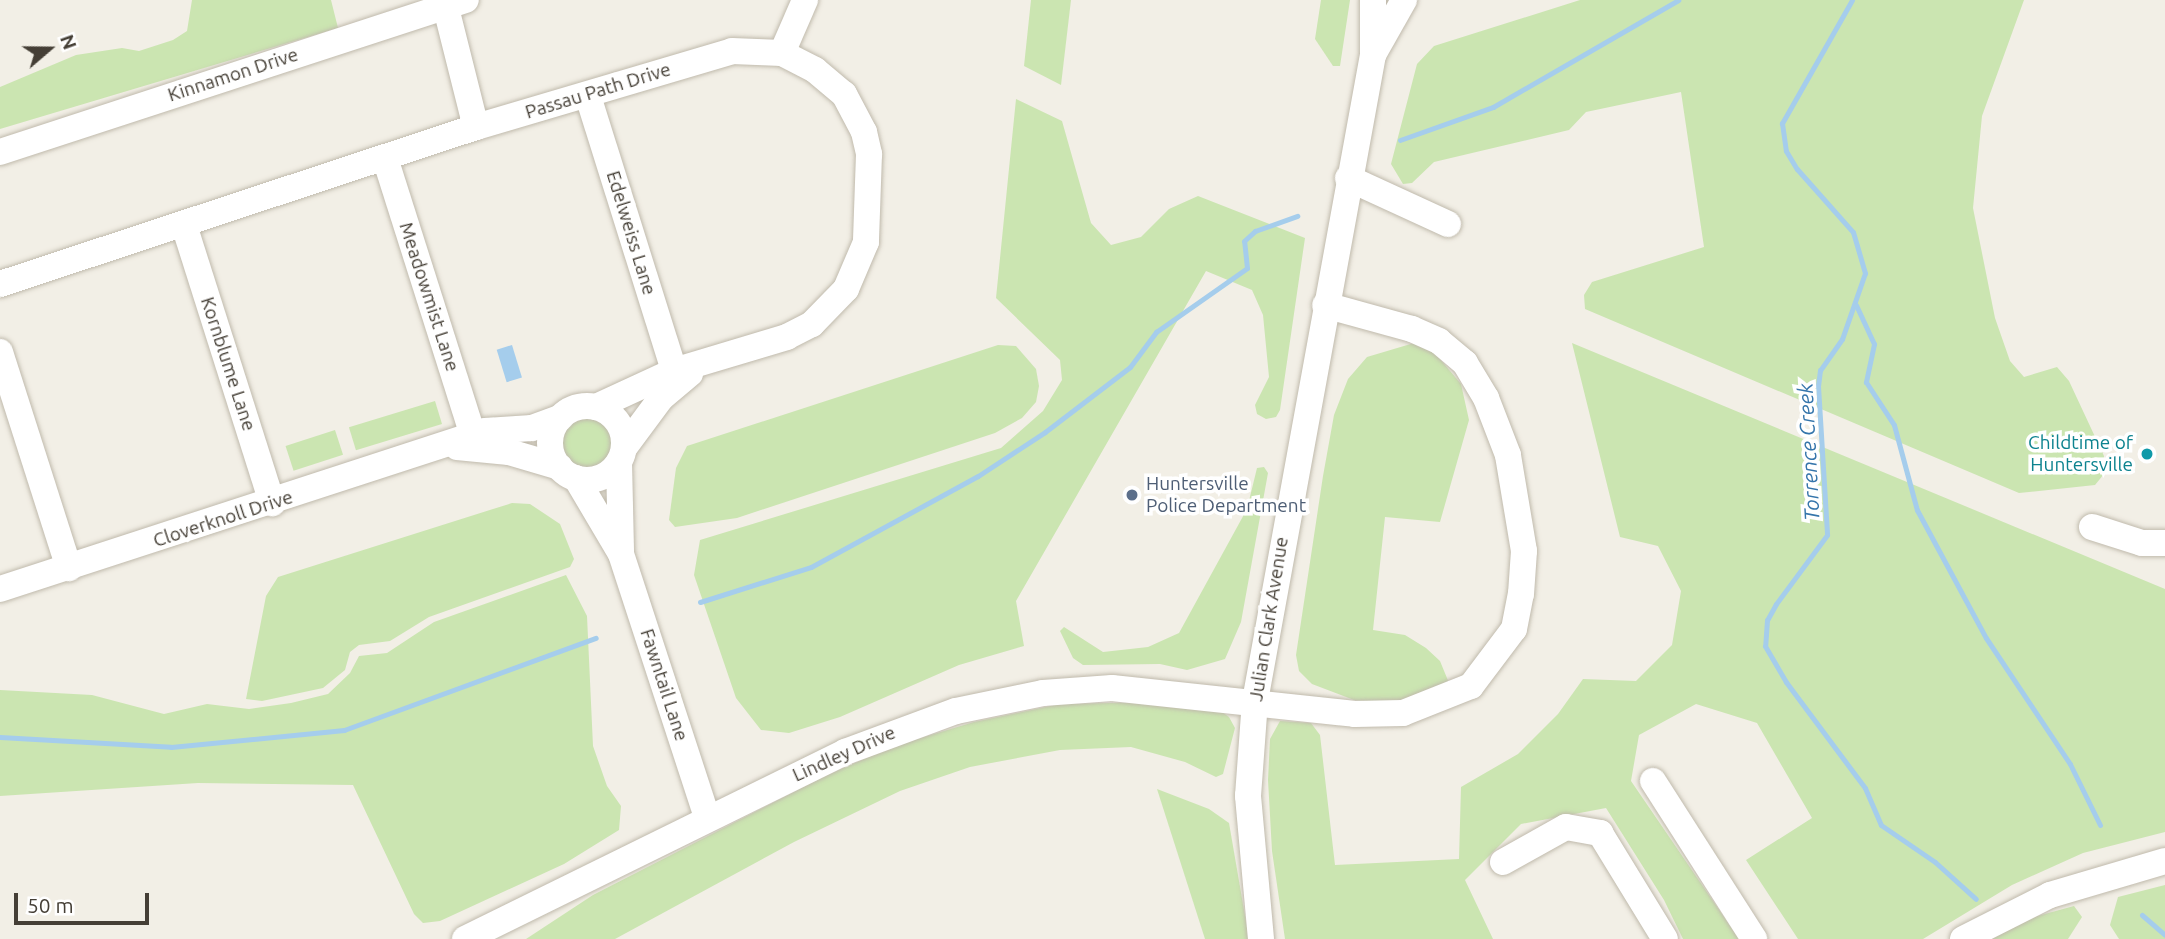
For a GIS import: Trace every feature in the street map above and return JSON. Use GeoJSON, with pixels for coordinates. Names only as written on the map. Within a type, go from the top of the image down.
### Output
{"type":"FeatureCollection","features":[{"type":"Feature","properties":{"kind":"street"},"geometry":{"type":"LineString","coordinates":[[782,53],[805,0]]}},
{"type":"Feature","properties":{"kind":"street","name":"Julian Clark Avenue"},"geometry":{"type":"LineString","coordinates":[[1261,939],[1248,796],[1255,701],[1348,178],[1373,55],[1373,0]]}},
{"type":"Feature","properties":{"kind":"street","name":"Julian Clark Avenue"},"geometry":{"type":"LineString","coordinates":[[1373,55],[1406,1]]}},
{"type":"Feature","properties":{"kind":"street"},"geometry":{"type":"LineString","coordinates":[[452,2],[476,127]]}},
{"type":"Feature","properties":{"kind":"street","name":"Kinnamon Drive"},"geometry":{"type":"LineString","coordinates":[[0,152],[452,2]]}},
{"type":"Feature","properties":{"kind":"street","name":"Passau Path Drive"},"geometry":{"type":"LineString","coordinates":[[0,284],[476,127],[588,96],[732,51],[782,53],[830,81],[844,94],[860,122],[870,166],[866,242],[845,289],[812,324],[787,337],[674,371],[596,407]]}},
{"type":"Feature","properties":{"kind":"street","name":"Edelweiss Lane"},"geometry":{"type":"LineString","coordinates":[[588,96],[674,371]]}},
{"type":"Feature","properties":{"kind":"street","name":"Meadowmist Lane"},"geometry":{"type":"LineString","coordinates":[[385,159],[473,436]]}},
{"type":"Feature","properties":{"kind":"street"},"geometry":{"type":"LineString","coordinates":[[1348,178],[1448,224]]}},
{"type":"Feature","properties":{"kind":"street","name":"Kornblume Lane"},"geometry":{"type":"LineString","coordinates":[[184,225],[272,503]]}},
{"type":"Feature","properties":{"kind":"street","name":"Lindley Drive"},"geometry":{"type":"LineString","coordinates":[[465,939],[707,817],[909,725],[1003,701],[1112,688],[1255,701],[1355,714],[1403,713],[1440,702],[1471,685],[1494,660],[1514,629],[1521,594],[1524,551],[1512,472],[1486,398],[1465,363],[1440,341],[1412,329],[1325,305]]}},
{"type":"Feature","properties":{"kind":"street"},"geometry":{"type":"LineString","coordinates":[[0,352],[69,568]]}},
{"type":"Feature","properties":{"kind":"street","name":"Passau Path Drive"},"geometry":{"type":"LineString","coordinates":[[621,455],[661,398],[709,362]]}},
{"type":"Feature","properties":{"kind":"street"},"geometry":{"type":"LineString","coordinates":[[580,406],[596,407],[621,427],[621,455],[600,478],[568,473],[550,441],[559,418],[580,406]]}},
{"type":"Feature","properties":{"kind":"street","name":"Cloverknoll Drive"},"geometry":{"type":"LineString","coordinates":[[0,589],[473,436],[532,428],[559,418]]}},
{"type":"Feature","properties":{"kind":"street","name":"Cloverknoll Drive"},"geometry":{"type":"LineString","coordinates":[[445,447],[486,448],[568,473]]}},
{"type":"Feature","properties":{"kind":"street","name":"Fawntail Lane"},"geometry":{"type":"LineString","coordinates":[[621,455],[621,554]]}},
{"type":"Feature","properties":{"kind":"street","name":"Fawntail Lane"},"geometry":{"type":"LineString","coordinates":[[568,473],[621,554],[707,817]]}},
{"type":"Feature","properties":{"kind":"street"},"geometry":{"type":"LineString","coordinates":[[2092,527],[2142,543],[2165,543]]}},
{"type":"Feature","properties":{"kind":"street"},"geometry":{"type":"LineString","coordinates":[[1653,781],[1754,939]]}},
{"type":"Feature","properties":{"kind":"street"},"geometry":{"type":"LineString","coordinates":[[1503,862],[1566,827],[1600,833],[1665,939]]}},
{"type":"Feature","properties":{"kind":"street"},"geometry":{"type":"LineString","coordinates":[[1963,939],[2050,895],[2165,861]]}},
{"type":"Feature","properties":{"kind":"green space"},"geometry":{"type":"Polygon","coordinates":[[[192,0],[331,0],[338,28],[0,129],[0,87],[76,55],[122,48],[139,51],[173,40],[187,31],[192,0]]]}},
{"type":"Feature","properties":{"kind":"green space"},"geometry":{"type":"Polygon","coordinates":[[[1031,0],[1071,0],[1061,85],[1024,66],[1031,0]]]}},
{"type":"Feature","properties":{"kind":"green space"},"geometry":{"type":"Polygon","coordinates":[[[1321,0],[1350,0],[1340,66],[1333,66],[1315,39],[1321,0]]]}},
{"type":"Feature","properties":{"kind":"green space"},"geometry":{"type":"Polygon","coordinates":[[[1580,0],[2024,0],[1982,116],[1973,208],[1995,318],[2010,361],[2024,377],[2057,367],[2069,381],[2104,456],[2104,474],[2095,485],[2019,493],[1585,309],[1584,295],[1592,282],[1704,247],[1681,92],[1586,112],[1569,130],[1434,162],[1412,183],[1403,184],[1391,164],[1417,64],[1434,46],[1580,0]]]}},
{"type":"Feature","properties":{"kind":"green space"},"geometry":{"type":"Polygon","coordinates":[[[1016,99],[1062,121],[1091,223],[1111,245],[1141,237],[1169,209],[1198,196],[1305,238],[1280,410],[1276,417],[1266,419],[1257,414],[1255,405],[1269,377],[1263,315],[1252,290],[1206,271],[1016,601],[1024,646],[959,665],[840,717],[789,733],[761,730],[736,698],[694,575],[700,540],[1001,448],[1043,411],[1062,380],[1060,360],[996,298],[1016,99]]]}},
{"type":"Feature","properties":{"kind":"green space"},"geometry":{"type":"Polygon","coordinates":[[[1414,343],[1429,346],[1461,384],[1469,420],[1440,522],[1385,517],[1373,630],[1405,635],[1426,648],[1440,661],[1449,683],[1393,703],[1354,700],[1312,684],[1299,671],[1296,655],[1323,476],[1334,415],[1348,379],[1367,357],[1414,343]]]}},
{"type":"Feature","properties":{"kind":"green space"},"geometry":{"type":"Polygon","coordinates":[[[1572,343],[2165,589],[2165,832],[2083,853],[2012,885],[1923,939],[1798,939],[1746,860],[1812,818],[1757,723],[1696,704],[1639,735],[1631,781],[1739,939],[1683,939],[1664,900],[1606,808],[1521,824],[1465,880],[1493,939],[1285,939],[1272,851],[1268,780],[1270,739],[1280,721],[1311,723],[1320,735],[1335,865],[1459,859],[1461,787],[1518,754],[1558,714],[1583,679],[1636,681],[1672,645],[1681,591],[1658,546],[1620,537],[1572,343]]]}},
{"type":"Feature","properties":{"kind":"green space"},"geometry":{"type":"Polygon","coordinates":[[[998,345],[1016,346],[1036,369],[1039,386],[1036,402],[1022,418],[995,433],[737,518],[675,527],[669,520],[676,468],[687,446],[998,345]]]}},
{"type":"Feature","properties":{"kind":"green space"},"geometry":{"type":"Polygon","coordinates":[[[435,401],[442,424],[356,450],[349,427],[435,401]]]}},
{"type":"Feature","properties":{"kind":"green space"},"geometry":{"type":"Polygon","coordinates":[[[581,416],[591,416],[606,424],[612,433],[612,455],[606,464],[591,472],[581,472],[563,460],[558,449],[558,439],[570,421],[581,416]]]}},
{"type":"Feature","properties":{"kind":"green space"},"geometry":{"type":"Polygon","coordinates":[[[335,430],[343,455],[294,471],[286,446],[335,430]]]}},
{"type":"Feature","properties":{"kind":"green space"},"geometry":{"type":"Polygon","coordinates":[[[1264,467],[1268,473],[1241,622],[1225,659],[1187,670],[1160,664],[1083,665],[1073,658],[1060,631],[1064,627],[1103,652],[1148,647],[1179,633],[1247,509],[1257,468],[1264,467]]]}},
{"type":"Feature","properties":{"kind":"green space"},"geometry":{"type":"Polygon","coordinates":[[[512,503],[530,504],[560,524],[574,559],[570,567],[429,617],[390,641],[359,645],[350,652],[345,670],[323,688],[262,701],[246,699],[266,596],[278,577],[512,503]]]}},
{"type":"Feature","properties":{"kind":"green space"},"geometry":{"type":"Polygon","coordinates":[[[566,575],[587,616],[593,746],[607,786],[621,806],[619,830],[564,864],[440,921],[423,923],[414,914],[353,785],[198,783],[0,796],[0,690],[92,695],[164,714],[207,704],[249,709],[291,703],[328,694],[350,673],[359,656],[387,653],[434,622],[566,575]]]}},
{"type":"Feature","properties":{"kind":"green space"},"geometry":{"type":"Polygon","coordinates":[[[1159,702],[1218,709],[1229,717],[1235,728],[1223,774],[1216,777],[1185,762],[1131,747],[1060,750],[970,767],[900,791],[794,842],[615,939],[526,939],[593,895],[825,776],[894,746],[974,722],[1060,704],[1159,702]]]}},
{"type":"Feature","properties":{"kind":"green space"},"geometry":{"type":"Polygon","coordinates":[[[1157,789],[1209,809],[1229,823],[1249,939],[1205,939],[1157,789]]]}},
{"type":"Feature","properties":{"kind":"green space"},"geometry":{"type":"Polygon","coordinates":[[[2165,885],[2165,939],[2119,939],[2110,925],[2118,897],[2165,885]]]}},
{"type":"Feature","properties":{"kind":"green space"},"geometry":{"type":"Polygon","coordinates":[[[2074,906],[2082,917],[2068,939],[1990,939],[2026,919],[2074,906]]]}},
{"type":"Feature","properties":{"kind":"water"},"geometry":{"type":"Polygon","coordinates":[[[512,345],[522,378],[507,382],[497,350],[512,345]]]}},
{"type":"Feature","properties":{"kind":"waterway"},"geometry":{"type":"LineString","coordinates":[[1400,140],[1493,107],[1678,0]]}},
{"type":"Feature","properties":{"kind":"waterway","name":"Torrence Creek"},"geometry":{"type":"LineString","coordinates":[[1852,0],[1782,123],[1786,151],[1797,169],[1853,232],[1865,273],[1842,339],[1820,370],[1818,386],[1827,535],[1767,620],[1765,646],[1786,682],[1865,788],[1881,825],[1935,862],[1976,899]]}},
{"type":"Feature","properties":{"kind":"waterway"},"geometry":{"type":"LineString","coordinates":[[700,602],[811,567],[978,476],[1045,432],[1130,367],[1156,332],[1247,268],[1244,241],[1255,231],[1297,216]]}},
{"type":"Feature","properties":{"kind":"waterway"},"geometry":{"type":"LineString","coordinates":[[1856,305],[1874,344],[1866,382],[1894,425],[1917,510],[1986,638],[2070,764],[2100,825]]}},
{"type":"Feature","properties":{"kind":"waterway"},"geometry":{"type":"LineString","coordinates":[[0,737],[171,747],[344,730],[596,638]]}},
{"type":"Feature","properties":{"kind":"waterway"},"geometry":{"type":"LineString","coordinates":[[2142,915],[2165,935]]}},
{"type":"Feature","properties":{"kind":"place","name":"Childtime of Huntersville"},"geometry":{"type":"Point","coordinates":[2147,454]}},
{"type":"Feature","properties":{"kind":"place","name":"Huntersville Police Department"},"geometry":{"type":"Point","coordinates":[1132,495]}}]}
